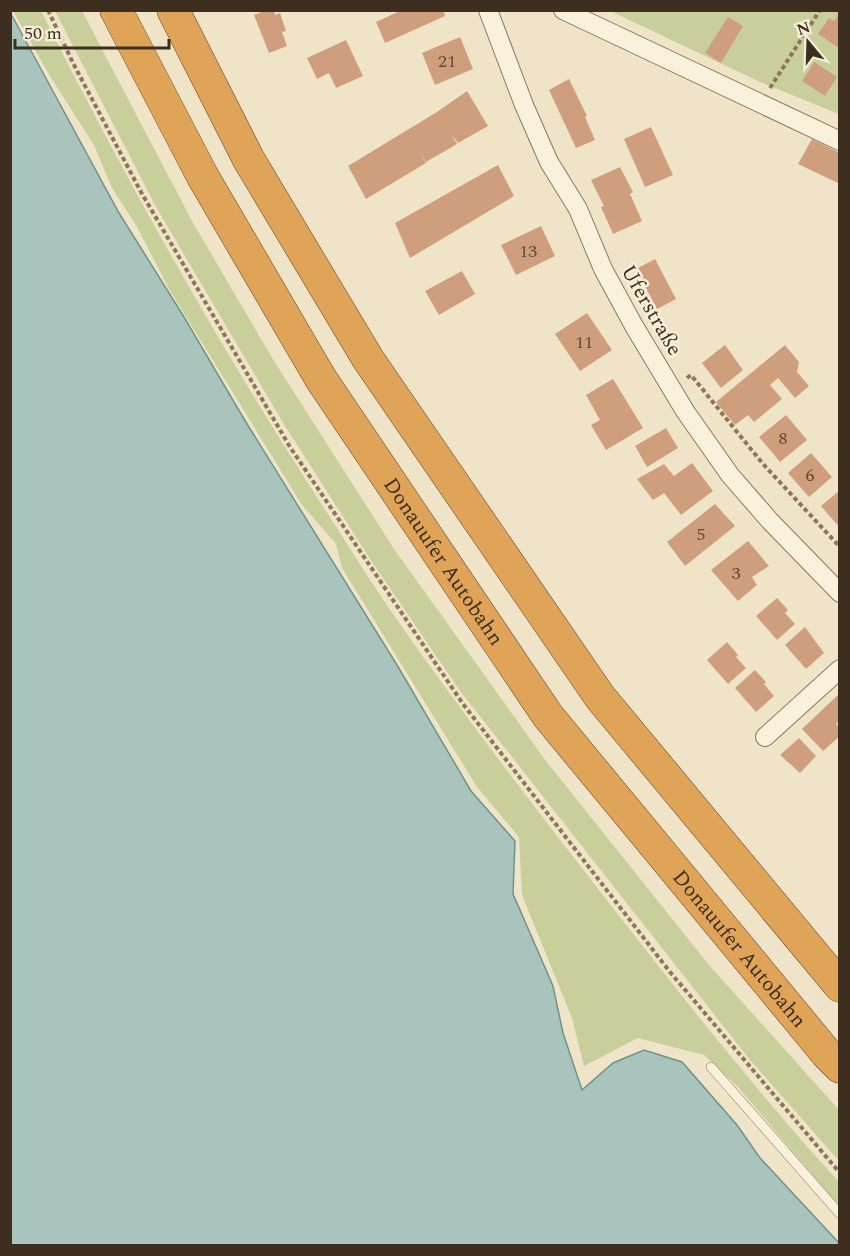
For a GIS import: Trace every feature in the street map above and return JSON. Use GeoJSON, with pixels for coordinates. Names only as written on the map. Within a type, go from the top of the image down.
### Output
{"type":"FeatureCollection","features":[{"type":"Feature","properties":{"kind":"highway","name":"Donauufer Autobahn"},"geometry":{"type":"LineString","coordinates":[[116,10],[203,177],[321,379],[548,716],[840,1067]]}},
{"type":"Feature","properties":{"kind":"highway"},"geometry":{"type":"LineString","coordinates":[[172,10],[249,160],[368,360],[600,697],[840,986]]}},
{"type":"Feature","properties":{"kind":"street","name":"Uferstraße"},"geometry":{"type":"LineString","coordinates":[[488,10],[525,105],[556,175],[578,210],[603,269],[629,317],[672,388],[730,475],[770,521],[840,593]]}},
{"type":"Feature","properties":{"kind":"street"},"geometry":{"type":"LineString","coordinates":[[563,10],[840,141]]}},
{"type":"Feature","properties":{"kind":"street"},"geometry":{"type":"LineString","coordinates":[[765,737],[840,669]]}},
{"type":"Feature","properties":{"kind":"lane"},"geometry":{"type":"LineString","coordinates":[[711,1067],[840,1214]]}},
{"type":"Feature","properties":{"kind":"path"},"geometry":{"type":"LineString","coordinates":[[48,10],[73,63],[141,192],[290,447],[449,684],[670,972],[840,1173]]}},
{"type":"Feature","properties":{"kind":"path"},"geometry":{"type":"LineString","coordinates":[[760,103],[820,10]]}},
{"type":"Feature","properties":{"kind":"path"},"geometry":{"type":"LineString","coordinates":[[672,388],[691,375],[763,464],[840,547]]}},
{"type":"Feature","properties":{"kind":"green space"},"geometry":{"type":"Polygon","coordinates":[[[13,11],[41,11],[182,276],[298,468],[390,610],[573,857],[746,1075],[839,1182],[839,1206],[738,1087],[704,1055],[638,1038],[584,1066],[572,1018],[522,895],[519,837],[477,787],[342,568],[336,544],[302,505],[169,289],[136,225],[112,188],[94,145],[51,78],[13,11]]]}},
{"type":"Feature","properties":{"kind":"green space"},"geometry":{"type":"Polygon","coordinates":[[[55,11],[82,11],[192,221],[274,361],[394,549],[546,761],[709,965],[839,1110],[839,1161],[750,1060],[460,691],[372,562],[285,426],[156,207],[55,11]]]}},
{"type":"Feature","properties":{"kind":"green space"},"geometry":{"type":"Polygon","coordinates":[[[610,11],[839,11],[839,114],[758,81],[610,11]]]}},
{"type":"Feature","properties":{"kind":"water"},"geometry":{"type":"Polygon","coordinates":[[[10,12],[119,213],[244,419],[397,665],[471,791],[515,841],[513,894],[553,986],[563,1033],[582,1090],[613,1063],[644,1050],[682,1062],[737,1125],[760,1158],[839,1245],[11,1245],[10,12]]]}},
{"type":"Feature","properties":{"kind":"building"},"geometry":{"type":"Polygon","coordinates":[[[274,10],[275,15],[280,13],[286,31],[282,32],[287,46],[269,53],[254,15],[274,10]]]}},
{"type":"Feature","properties":{"kind":"building"},"geometry":{"type":"Polygon","coordinates":[[[402,10],[443,10],[445,16],[385,43],[376,22],[402,10]]]}},
{"type":"Feature","properties":{"kind":"building"},"geometry":{"type":"Polygon","coordinates":[[[840,13],[839,48],[818,34],[829,18],[834,21],[840,13]]]}},
{"type":"Feature","properties":{"kind":"building"},"geometry":{"type":"Polygon","coordinates":[[[728,17],[743,26],[721,63],[705,53],[728,17]]]}},
{"type":"Feature","properties":{"kind":"building"},"geometry":{"type":"Polygon","coordinates":[[[460,37],[473,69],[435,85],[422,53],[460,37]]]}},
{"type":"Feature","properties":{"kind":"building"},"geometry":{"type":"Polygon","coordinates":[[[346,40],[363,76],[336,88],[329,73],[317,79],[307,58],[346,40]]]}},
{"type":"Feature","properties":{"kind":"building"},"geometry":{"type":"Polygon","coordinates":[[[814,62],[837,77],[825,96],[802,81],[814,62]]]}},
{"type":"Feature","properties":{"kind":"building"},"geometry":{"type":"Polygon","coordinates":[[[569,79],[587,116],[585,117],[595,140],[576,148],[549,90],[569,79]]]}},
{"type":"Feature","properties":{"kind":"building"},"geometry":{"type":"Polygon","coordinates":[[[467,91],[488,126],[458,143],[451,134],[457,144],[426,162],[418,150],[426,163],[366,199],[348,166],[467,91]]]}},
{"type":"Feature","properties":{"kind":"building"},"geometry":{"type":"Polygon","coordinates":[[[651,127],[673,175],[645,187],[624,139],[651,127]]]}},
{"type":"Feature","properties":{"kind":"building"},"geometry":{"type":"Polygon","coordinates":[[[812,139],[840,153],[840,184],[798,164],[812,139]]]}},
{"type":"Feature","properties":{"kind":"building"},"geometry":{"type":"Polygon","coordinates":[[[498,165],[514,196],[410,258],[395,223],[498,165]]]}},
{"type":"Feature","properties":{"kind":"building"},"geometry":{"type":"Polygon","coordinates":[[[620,167],[633,192],[630,194],[642,221],[613,234],[601,207],[604,206],[591,180],[620,167]]]}},
{"type":"Feature","properties":{"kind":"building"},"geometry":{"type":"Polygon","coordinates":[[[541,226],[555,256],[516,275],[501,245],[541,226]]]}},
{"type":"Feature","properties":{"kind":"building"},"geometry":{"type":"Polygon","coordinates":[[[655,259],[676,299],[657,309],[636,269],[655,259]]]}},
{"type":"Feature","properties":{"kind":"building"},"geometry":{"type":"Polygon","coordinates":[[[462,271],[475,294],[439,315],[425,291],[462,271]]]}},
{"type":"Feature","properties":{"kind":"building"},"geometry":{"type":"Polygon","coordinates":[[[587,313],[612,350],[580,371],[555,334],[587,313]]]}},
{"type":"Feature","properties":{"kind":"building"},"geometry":{"type":"Polygon","coordinates":[[[725,345],[743,370],[721,388],[702,363],[725,345]]]}},
{"type":"Feature","properties":{"kind":"building"},"geometry":{"type":"Polygon","coordinates":[[[785,345],[799,362],[797,372],[809,386],[795,398],[778,378],[770,385],[782,399],[754,422],[748,415],[735,425],[716,402],[785,345]]]}},
{"type":"Feature","properties":{"kind":"building"},"geometry":{"type":"Polygon","coordinates":[[[613,379],[643,428],[606,450],[591,425],[600,420],[586,395],[613,379]]]}},
{"type":"Feature","properties":{"kind":"building"},"geometry":{"type":"Polygon","coordinates":[[[786,415],[807,440],[780,462],[759,437],[786,415]]]}},
{"type":"Feature","properties":{"kind":"building"},"geometry":{"type":"Polygon","coordinates":[[[666,428],[678,448],[647,467],[635,446],[666,428]]]}},
{"type":"Feature","properties":{"kind":"building"},"geometry":{"type":"Polygon","coordinates":[[[811,453],[832,477],[809,497],[788,473],[811,453]]]}},
{"type":"Feature","properties":{"kind":"building"},"geometry":{"type":"Polygon","coordinates":[[[692,463],[713,491],[681,515],[664,493],[653,500],[637,479],[664,464],[674,476],[692,463]]]}},
{"type":"Feature","properties":{"kind":"building"},"geometry":{"type":"Polygon","coordinates":[[[840,490],[840,528],[821,506],[840,490]]]}},
{"type":"Feature","properties":{"kind":"building"},"geometry":{"type":"Polygon","coordinates":[[[715,504],[735,526],[685,566],[667,542],[715,504]]]}},
{"type":"Feature","properties":{"kind":"building"},"geometry":{"type":"Polygon","coordinates":[[[748,541],[769,566],[752,577],[757,585],[738,601],[711,570],[748,541]]]}},
{"type":"Feature","properties":{"kind":"building"},"geometry":{"type":"Polygon","coordinates":[[[777,598],[788,610],[785,613],[795,624],[777,640],[756,616],[777,598]]]}},
{"type":"Feature","properties":{"kind":"building"},"geometry":{"type":"Polygon","coordinates":[[[805,627],[824,653],[806,669],[785,645],[805,627]]]}},
{"type":"Feature","properties":{"kind":"building"},"geometry":{"type":"Polygon","coordinates":[[[727,642],[746,668],[728,684],[707,660],[727,642]]]}},
{"type":"Feature","properties":{"kind":"building"},"geometry":{"type":"Polygon","coordinates":[[[755,670],[766,682],[764,684],[774,696],[756,712],[735,688],[755,670]]]}},
{"type":"Feature","properties":{"kind":"building"},"geometry":{"type":"Polygon","coordinates":[[[840,693],[840,721],[836,724],[840,728],[840,736],[823,751],[802,729],[840,693]]]}},
{"type":"Feature","properties":{"kind":"building"},"geometry":{"type":"Polygon","coordinates":[[[799,738],[816,756],[800,773],[780,755],[799,738]]]}}]}
